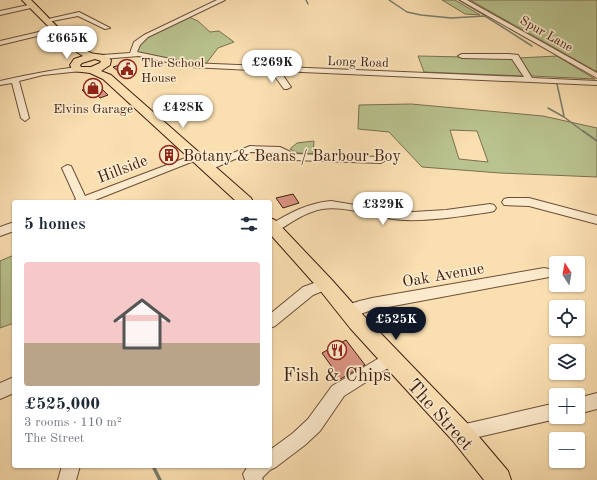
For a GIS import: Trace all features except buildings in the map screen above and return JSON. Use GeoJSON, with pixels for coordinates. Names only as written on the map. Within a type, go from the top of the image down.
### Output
{"type":"FeatureCollection","features":[{"type":"Feature","properties":{"kind":"main road"},"geometry":{"type":"LineString","coordinates":[[30,3],[76,49],[104,65],[196,157],[244,200]]}},
{"type":"Feature","properties":{"kind":"main road"},"geometry":{"type":"LineString","coordinates":[[76,49],[79,57],[77,65]]}},
{"type":"Feature","properties":{"kind":"main road"},"geometry":{"type":"LineString","coordinates":[[77,65],[92,57]]}},
{"type":"Feature","properties":{"kind":"main road"},"geometry":{"type":"LineString","coordinates":[[77,65],[92,70],[104,65]]}},
{"type":"Feature","properties":{"kind":"main road","name":"The Street"},"geometry":{"type":"LineString","coordinates":[[272,226],[390,358],[461,433],[499,480]]}},
{"type":"Feature","properties":{"kind":"street"},"geometry":{"type":"LineString","coordinates":[[133,54],[135,46],[142,38],[222,0]]}},
{"type":"Feature","properties":{"kind":"street","name":"Spur Lane"},"geometry":{"type":"LineString","coordinates":[[464,0],[597,76]]}},
{"type":"Feature","properties":{"kind":"street"},"geometry":{"type":"LineString","coordinates":[[0,13],[30,3]]}},
{"type":"Feature","properties":{"kind":"street"},"geometry":{"type":"LineString","coordinates":[[47,20],[79,14],[106,26]]}},
{"type":"Feature","properties":{"kind":"street"},"geometry":{"type":"LineString","coordinates":[[0,43],[56,30]]}},
{"type":"Feature","properties":{"kind":"street","name":"Long Road"},"geometry":{"type":"LineString","coordinates":[[104,65],[120,56],[133,54],[190,65],[597,83]]}},
{"type":"Feature","properties":{"kind":"street"},"geometry":{"type":"LineString","coordinates":[[462,56],[515,57],[530,80]]}},
{"type":"Feature","properties":{"kind":"street"},"geometry":{"type":"LineString","coordinates":[[0,83],[57,71],[77,65]]}},
{"type":"Feature","properties":{"kind":"street"},"geometry":{"type":"LineString","coordinates":[[274,69],[287,87]]}},
{"type":"Feature","properties":{"kind":"street"},"geometry":{"type":"LineString","coordinates":[[15,79],[25,118]]}},
{"type":"Feature","properties":{"kind":"street"},"geometry":{"type":"LineString","coordinates":[[208,167],[253,149],[280,150],[294,157],[367,156],[381,160]]}},
{"type":"Feature","properties":{"kind":"street","name":"Hillside"},"geometry":{"type":"LineString","coordinates":[[83,200],[196,157]]}},
{"type":"Feature","properties":{"kind":"street","name":"Hillside"},"geometry":{"type":"LineString","coordinates":[[67,168],[80,200]]}},
{"type":"Feature","properties":{"kind":"street"},"geometry":{"type":"LineString","coordinates":[[508,202],[529,202],[597,220]]}},
{"type":"Feature","properties":{"kind":"street"},"geometry":{"type":"LineString","coordinates":[[272,226],[287,218],[325,205],[338,205],[386,214],[415,217],[490,208]]}},
{"type":"Feature","properties":{"kind":"street"},"geometry":{"type":"LineString","coordinates":[[0,232],[12,227]]}},
{"type":"Feature","properties":{"kind":"street","name":"Oak Avenue"},"geometry":{"type":"LineString","coordinates":[[349,312],[356,308],[372,304],[544,273]]}},
{"type":"Feature","properties":{"kind":"street"},"geometry":{"type":"LineString","coordinates":[[272,320],[308,291],[325,284]]}},
{"type":"Feature","properties":{"kind":"street"},"geometry":{"type":"LineString","coordinates":[[272,459],[299,439],[314,425],[338,391],[390,358]]}},
{"type":"Feature","properties":{"kind":"street"},"geometry":{"type":"LineString","coordinates":[[0,392],[12,386]]}},
{"type":"Feature","properties":{"kind":"street"},"geometry":{"type":"LineString","coordinates":[[585,404],[597,401]]}},
{"type":"Feature","properties":{"kind":"street"},"geometry":{"type":"LineString","coordinates":[[461,433],[549,413]]}},
{"type":"Feature","properties":{"kind":"street"},"geometry":{"type":"LineString","coordinates":[[67,480],[70,468]]}},
{"type":"Feature","properties":{"kind":"street"},"geometry":{"type":"LineString","coordinates":[[254,480],[252,474],[260,468]]}},
{"type":"Feature","properties":{"kind":"green space"},"geometry":{"type":"Polygon","coordinates":[[[442,0],[455,0],[480,15],[465,14],[442,0]]]}},
{"type":"Feature","properties":{"kind":"green space"},"geometry":{"type":"Polygon","coordinates":[[[470,0],[597,0],[597,72],[470,0]]]}},
{"type":"Feature","properties":{"kind":"green space"},"geometry":{"type":"Polygon","coordinates":[[[189,17],[198,21],[210,32],[219,31],[234,42],[218,48],[205,65],[192,64],[137,53],[143,39],[189,17]]]}},
{"type":"Feature","properties":{"kind":"green space"},"geometry":{"type":"Polygon","coordinates":[[[418,56],[510,58],[513,60],[523,76],[424,72],[418,56]]]}},
{"type":"Feature","properties":{"kind":"green space"},"geometry":{"type":"Polygon","coordinates":[[[557,56],[595,79],[532,76],[518,58],[557,56]]]}},
{"type":"Feature","properties":{"kind":"green space"},"geometry":{"type":"Polygon","coordinates":[[[411,104],[543,116],[597,128],[597,177],[500,173],[422,167],[389,132],[358,129],[359,105],[411,104]],[[450,130],[459,159],[488,162],[477,131],[450,130]]]}},
{"type":"Feature","properties":{"kind":"green space"},"geometry":{"type":"Polygon","coordinates":[[[314,141],[313,154],[298,153],[290,149],[297,143],[314,141]]]}},
{"type":"Feature","properties":{"kind":"green space"},"geometry":{"type":"Polygon","coordinates":[[[12,256],[12,324],[0,328],[0,261],[12,256]]]}},
{"type":"Feature","properties":{"kind":"waterway"},"geometry":{"type":"LineString","coordinates":[[306,0],[308,4]]}},
{"type":"Feature","properties":{"kind":"waterway"},"geometry":{"type":"LineString","coordinates":[[389,0],[407,12],[421,15],[451,18],[485,16],[532,46]]}},
{"type":"Feature","properties":{"kind":"waterway"},"geometry":{"type":"LineString","coordinates":[[459,0],[486,16]]}},
{"type":"Feature","properties":{"kind":"waterway"},"geometry":{"type":"LineString","coordinates":[[557,84],[564,116]]}},
{"type":"Feature","properties":{"kind":"waterway"},"geometry":{"type":"LineString","coordinates":[[548,108],[564,117],[584,132]]}},
{"type":"Feature","properties":{"kind":"waterway"},"geometry":{"type":"LineString","coordinates":[[583,131],[597,141]]}},
{"type":"Feature","properties":{"kind":"waterway"},"geometry":{"type":"LineString","coordinates":[[154,468],[160,480]]}},
{"type":"Feature","properties":{"kind":"place","name":"The School House"},"geometry":{"type":"Point","coordinates":[127,69]}},
{"type":"Feature","properties":{"kind":"place","name":"Elvins Garage"},"geometry":{"type":"Point","coordinates":[93,88]}},
{"type":"Feature","properties":{"kind":"place","name":"Botany & Beans / Barbour Boy"},"geometry":{"type":"Point","coordinates":[169,155]}},
{"type":"Feature","properties":{"kind":"place","name":"Fish & Chips"},"geometry":{"type":"Point","coordinates":[337,350]}}]}
